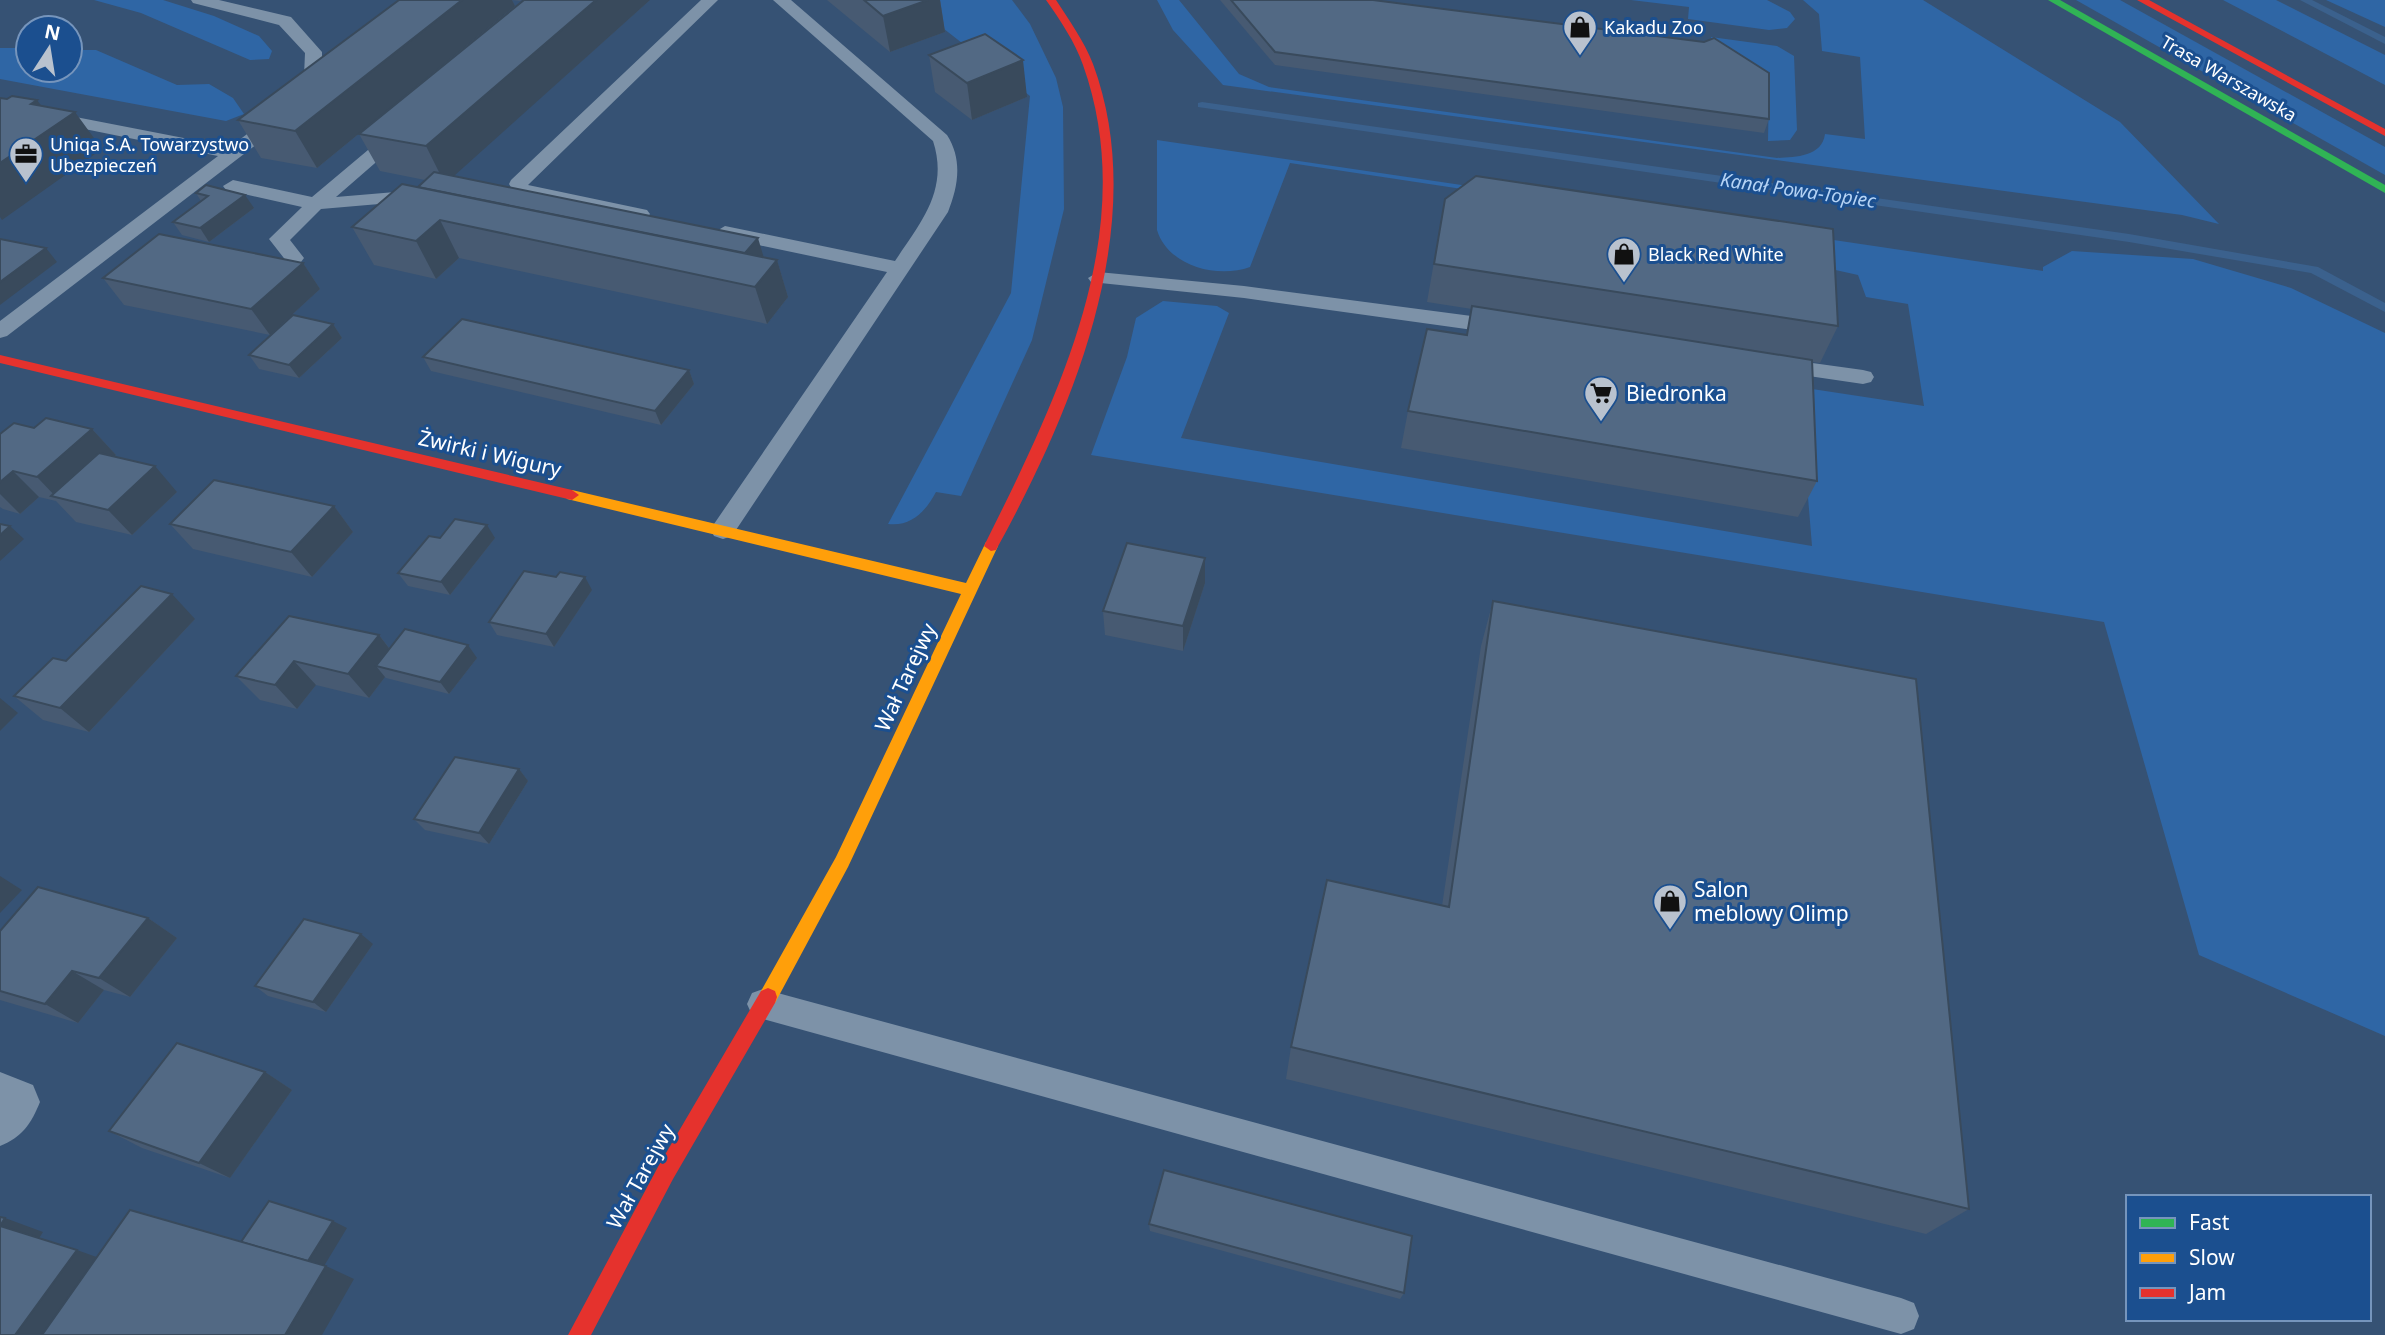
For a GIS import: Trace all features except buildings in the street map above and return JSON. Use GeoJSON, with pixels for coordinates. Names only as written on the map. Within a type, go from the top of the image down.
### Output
{"type":"FeatureCollection","features":[{"type":"Feature","properties":{"kind":"street","name":"Wał Tarejwy"},"geometry":{"type":"LineString","coordinates":[[579,1335],[637,1223],[833,880],[970,590],[1073,363],[1098,278],[1106,195],[1103,108],[1084,53],[1051,0]]}},
{"type":"Feature","properties":{"kind":"street","name":"Trasa Warszawska"},"geometry":{"type":"LineString","coordinates":[[2053,0],[2385,190]]}},
{"type":"Feature","properties":{"kind":"street","name":"Trasa Warszawska"},"geometry":{"type":"LineString","coordinates":[[2142,0],[2385,133]]}},
{"type":"Feature","properties":{"kind":"street","name":"Żwirki i Wigury"},"geometry":{"type":"LineString","coordinates":[[0,359],[970,590]]}},
{"type":"Feature","properties":{"kind":"lane"},"geometry":{"type":"LineString","coordinates":[[0,331],[272,123],[313,77],[314,52],[285,21],[198,0]]}},
{"type":"Feature","properties":{"kind":"lane"},"geometry":{"type":"LineString","coordinates":[[657,218],[522,190],[511,185],[710,0]]}},
{"type":"Feature","properties":{"kind":"lane"},"geometry":{"type":"LineString","coordinates":[[723,530],[938,212],[947,191],[950,162],[940,139],[781,0]]}},
{"type":"Feature","properties":{"kind":"lane"},"geometry":{"type":"LineString","coordinates":[[30,113],[233,153]]}},
{"type":"Feature","properties":{"kind":"lane"},"geometry":{"type":"LineString","coordinates":[[294,258],[279,239],[410,124]]}},
{"type":"Feature","properties":{"kind":"lane"},"geometry":{"type":"LineString","coordinates":[[233,186],[316,204],[440,194]]}},
{"type":"Feature","properties":{"kind":"lane"},"geometry":{"type":"LineString","coordinates":[[711,229],[900,268]]}},
{"type":"Feature","properties":{"kind":"lane"},"geometry":{"type":"LineString","coordinates":[[1098,278],[1244,292],[1524,330]]}},
{"type":"Feature","properties":{"kind":"lane"},"geometry":{"type":"LineString","coordinates":[[1755,362],[1863,377]]}},
{"type":"Feature","properties":{"kind":"lane"},"geometry":{"type":"LineString","coordinates":[[763,1004],[1901,1316]]}},
{"type":"Feature","properties":{"kind":"shaded area"},"geometry":{"type":"Polygon","coordinates":[[[94,0],[163,0],[214,16],[259,36],[272,51],[269,59],[250,60],[141,13],[94,0]]]}},
{"type":"Feature","properties":{"kind":"shaded area"},"geometry":{"type":"Polygon","coordinates":[[[907,0],[1012,0],[1030,24],[1056,78],[1063,107],[1064,209],[1032,340],[961,496],[936,492],[928,505],[911,520],[888,524],[1011,293],[1030,96],[907,0]]]}},
{"type":"Feature","properties":{"kind":"shaded area"},"geometry":{"type":"Polygon","coordinates":[[[1157,0],[1179,0],[1239,74],[1269,87],[1777,158],[1799,156],[1813,151],[1823,142],[1825,134],[1865,139],[1860,57],[1822,51],[1819,14],[1803,0],[1923,0],[2120,122],[2219,224],[2182,215],[1223,85],[1173,30],[1157,0]]]}},
{"type":"Feature","properties":{"kind":"shaded area"},"geometry":{"type":"Polygon","coordinates":[[[1631,0],[1767,0],[1790,12],[1795,19],[1787,28],[1769,30],[1688,19],[1689,7],[1631,0]]]}},
{"type":"Feature","properties":{"kind":"shaded area"},"geometry":{"type":"Polygon","coordinates":[[[2076,0],[2120,0],[2385,147],[2385,175],[2076,0]]]}},
{"type":"Feature","properties":{"kind":"shaded area"},"geometry":{"type":"Polygon","coordinates":[[[2223,0],[2276,0],[2385,55],[2385,85],[2223,0]]]}},
{"type":"Feature","properties":{"kind":"shaded area"},"geometry":{"type":"Polygon","coordinates":[[[2326,0],[2385,0],[2385,27],[2326,0]]]}},
{"type":"Feature","properties":{"kind":"shaded area"},"geometry":{"type":"Polygon","coordinates":[[[1711,37],[1777,46],[1794,56],[1797,130],[1790,140],[1768,141],[1769,86],[1710,49],[1711,37]]]}},
{"type":"Feature","properties":{"kind":"shaded area"},"geometry":{"type":"Polygon","coordinates":[[[0,48],[14,48],[14,82],[0,79],[0,48]]]}},
{"type":"Feature","properties":{"kind":"shaded area"},"geometry":{"type":"Polygon","coordinates":[[[84,50],[96,50],[177,85],[209,84],[233,98],[244,114],[226,121],[27,84],[84,84],[84,50]]]}},
{"type":"Feature","properties":{"kind":"shaded area"},"geometry":{"type":"Polygon","coordinates":[[[1157,140],[2043,271],[2043,267],[2072,251],[2193,259],[2291,288],[2385,333],[2385,1036],[2199,955],[2104,622],[1091,455],[1127,357],[1136,318],[1163,301],[1217,306],[1229,313],[1181,438],[1812,546],[1799,387],[1924,406],[1908,304],[1866,297],[1858,275],[1482,192],[1290,163],[1250,267],[1209,270],[1183,261],[1172,253],[1157,230],[1157,140]]]}},
{"type":"Feature","properties":{"kind":"waterway"},"geometry":{"type":"LineString","coordinates":[[2305,0],[2385,41]]}},
{"type":"Feature","properties":{"kind":"waterway","name":"Kanał Powa-Topiec"},"geometry":{"type":"LineString","coordinates":[[1202,105],[2129,238],[2314,270],[2385,308]]}},
{"type":"Feature","properties":{"kind":"traffic: fast"},"geometry":{"type":"LineString","coordinates":[[2053,0],[2385,190]]}},
{"type":"Feature","properties":{"kind":"traffic: slow"},"geometry":{"type":"LineString","coordinates":[[572,495],[970,590]]}},
{"type":"Feature","properties":{"kind":"traffic: slow"},"geometry":{"type":"LineString","coordinates":[[768,997],[842,862],[991,546]]}},
{"type":"Feature","properties":{"kind":"traffic: jam"},"geometry":{"type":"LineString","coordinates":[[991,546],[1070,374],[1090,313],[1104,251],[1109,188],[1105,126],[1088,65],[1076,39],[1051,0]]}},
{"type":"Feature","properties":{"kind":"traffic: jam"},"geometry":{"type":"LineString","coordinates":[[2142,0],[2385,133]]}},
{"type":"Feature","properties":{"kind":"traffic: jam"},"geometry":{"type":"LineString","coordinates":[[0,359],[572,495]]}},
{"type":"Feature","properties":{"kind":"traffic: jam"},"geometry":{"type":"LineString","coordinates":[[579,1335],[666,1172],[768,997]]}},
{"type":"Feature","properties":{"kind":"place","name":"Kakadu Zoo"},"geometry":{"type":"Point","coordinates":[1580,57]}},
{"type":"Feature","properties":{"kind":"place","name":"Uniqa S.A. Towarzystwo Ubezpieczeń"},"geometry":{"type":"Point","coordinates":[26,184]}},
{"type":"Feature","properties":{"kind":"place","name":"Black Red White"},"geometry":{"type":"Point","coordinates":[1624,284]}},
{"type":"Feature","properties":{"kind":"place","name":"Biedronka"},"geometry":{"type":"Point","coordinates":[1601,423]}},
{"type":"Feature","properties":{"kind":"place","name":"Salon meblowy Olimp"},"geometry":{"type":"Point","coordinates":[1670,931]}}]}
